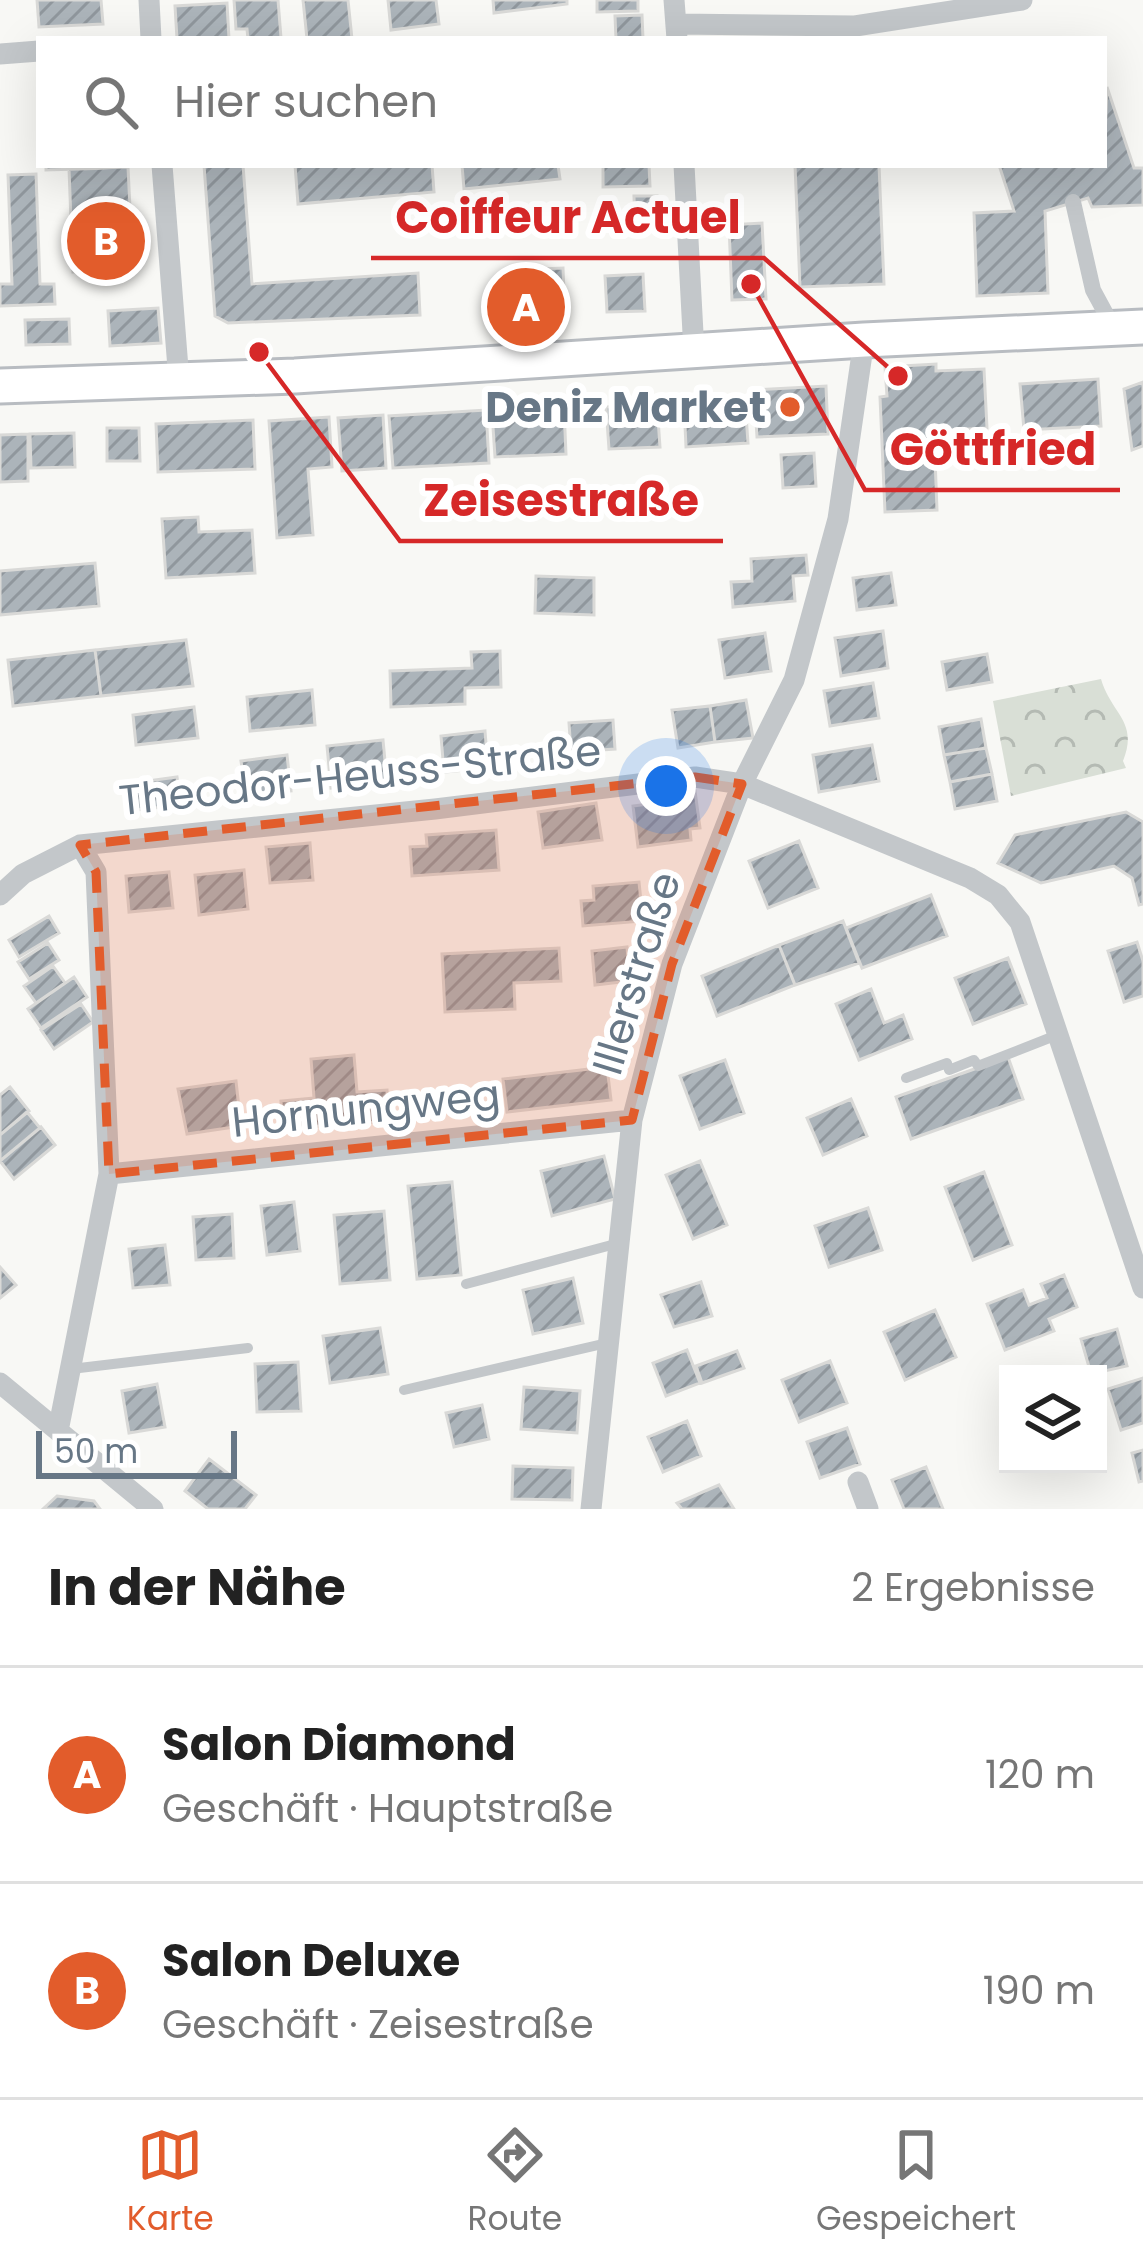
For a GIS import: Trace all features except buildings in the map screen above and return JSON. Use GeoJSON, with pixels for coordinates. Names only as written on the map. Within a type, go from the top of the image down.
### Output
{"type":"FeatureCollection","features":[{"type":"Feature","properties":{"kind":"main road"},"geometry":{"type":"LineString","coordinates":[[0,386],[179,381],[1128,327]]}},
{"type":"Feature","properties":{"kind":"street"},"geometry":{"type":"LineString","coordinates":[[148,0],[152,36]]}},
{"type":"Feature","properties":{"kind":"street"},"geometry":{"type":"LineString","coordinates":[[674,0],[677,32],[855,26],[1022,0]]}},
{"type":"Feature","properties":{"kind":"street"},"geometry":{"type":"LineString","coordinates":[[0,54],[36,51]]}},
{"type":"Feature","properties":{"kind":"street"},"geometry":{"type":"LineString","coordinates":[[162,168],[179,381]]}},
{"type":"Feature","properties":{"kind":"street"},"geometry":{"type":"LineString","coordinates":[[684,168],[694,352]]}},
{"type":"Feature","properties":{"kind":"street"},"geometry":{"type":"LineString","coordinates":[[1073,202],[1093,290],[1128,327]]}},
{"type":"Feature","properties":{"kind":"street","name":"Illerstraße"},"geometry":{"type":"LineString","coordinates":[[591,1509],[632,1120],[672,964],[742,784],[794,680],[838,519],[864,340]]}},
{"type":"Feature","properties":{"kind":"street","name":"Theodor-Heuss-Straße"},"geometry":{"type":"LineString","coordinates":[[0,895],[23,874],[80,845],[695,777],[742,784],[970,878],[998,895],[1020,922],[1143,1288]]}},
{"type":"Feature","properties":{"kind":"street"},"geometry":{"type":"LineString","coordinates":[[58,1430],[109,1174],[96,872],[80,845]]}},
{"type":"Feature","properties":{"kind":"street","name":"Hornungweg"},"geometry":{"type":"LineString","coordinates":[[109,1174],[632,1120]]}},
{"type":"Feature","properties":{"kind":"street"},"geometry":{"type":"LineString","coordinates":[[0,1383],[153,1509]]}},
{"type":"Feature","properties":{"kind":"street"},"geometry":{"type":"LineString","coordinates":[[858,1482],[868,1509]]}},
{"type":"Feature","properties":{"kind":"lane"},"geometry":{"type":"LineString","coordinates":[[906,1078],[946,1063],[949,1070],[974,1060],[978,1066],[1060,1034]]}},
{"type":"Feature","properties":{"kind":"lane"},"geometry":{"type":"LineString","coordinates":[[466,1284],[620,1243]]}},
{"type":"Feature","properties":{"kind":"lane"},"geometry":{"type":"LineString","coordinates":[[404,1390],[610,1342]]}},
{"type":"Feature","properties":{"kind":"lane"},"geometry":{"type":"LineString","coordinates":[[71,1369],[248,1348]]}},
{"type":"Feature","properties":{"kind":"highlighted area"},"geometry":{"type":"Polygon","coordinates":[[[695,777],[742,784],[672,964],[632,1120],[109,1174],[96,872],[80,845],[695,777]]]}},
{"type":"Feature","properties":{"kind":"green space"},"geometry":{"type":"Polygon","coordinates":[[[1101,679],[1126,727],[1126,768],[1011,796],[993,701],[1101,679]]]}},
{"type":"Feature","properties":{"kind":"place","name":"Salon Deluxe"},"geometry":{"type":"Point","coordinates":[106,241]}},
{"type":"Feature","properties":{"kind":"place","name":"Göttfried"},"geometry":{"type":"Point","coordinates":[751,284]}},
{"type":"Feature","properties":{"kind":"place","name":"Salon Diamond"},"geometry":{"type":"Point","coordinates":[526,307]}},
{"type":"Feature","properties":{"kind":"place","name":"Zeisestraße"},"geometry":{"type":"Point","coordinates":[259,352]}},
{"type":"Feature","properties":{"kind":"place","name":"Coiffeur Actuel"},"geometry":{"type":"Point","coordinates":[898,376]}},
{"type":"Feature","properties":{"kind":"place","name":"Deniz Market"},"geometry":{"type":"Point","coordinates":[790,407]}}]}
